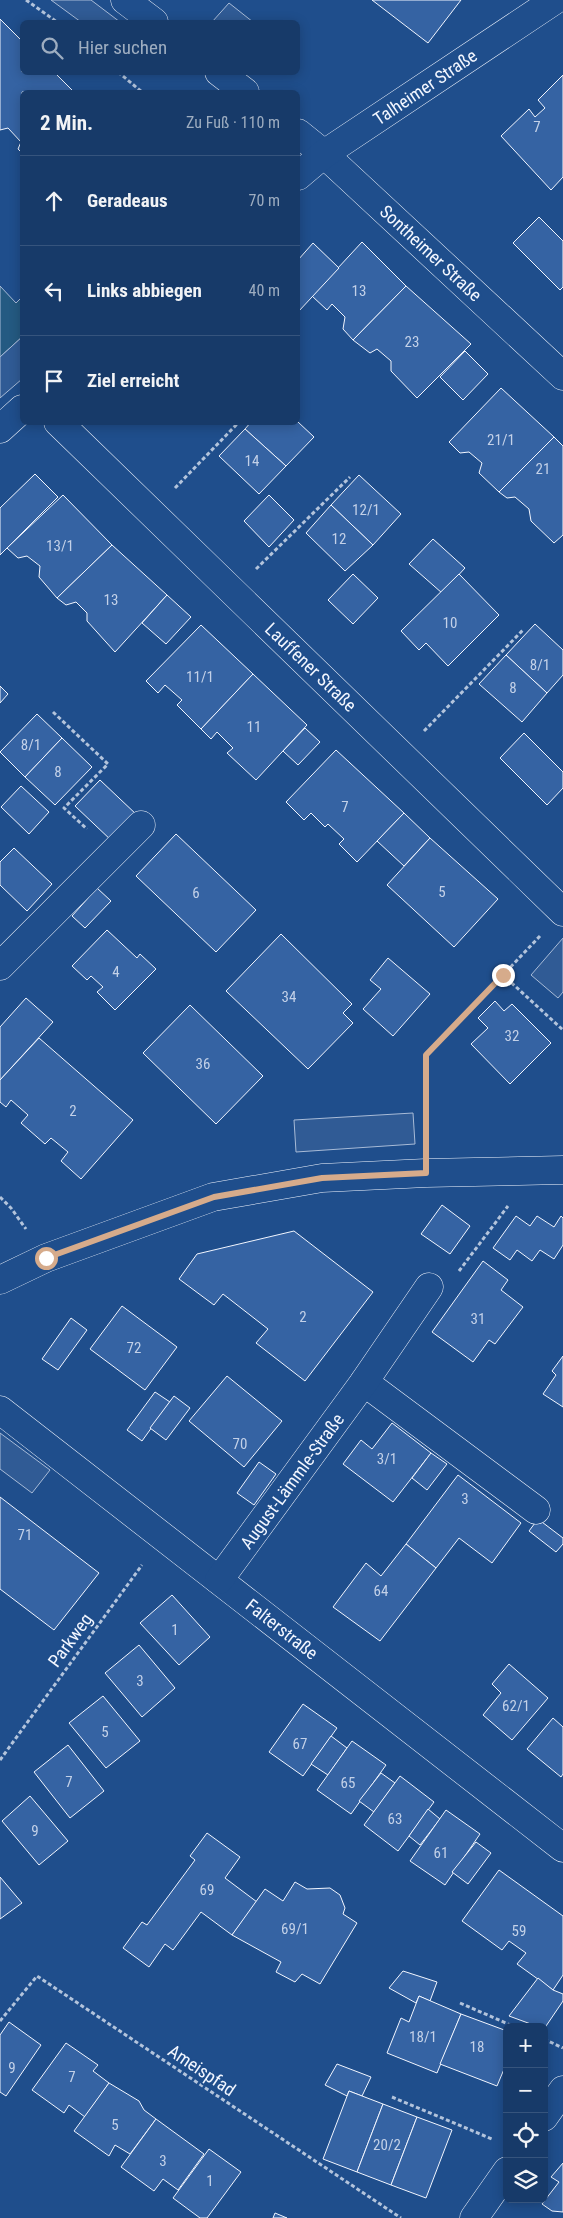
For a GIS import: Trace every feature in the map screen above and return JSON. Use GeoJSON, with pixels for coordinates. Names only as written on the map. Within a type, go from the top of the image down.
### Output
{"type":"FeatureCollection","features":[{"type":"Feature","properties":{"kind":"street"},"geometry":{"type":"LineString","coordinates":[[125,0],[151,20]]}},
{"type":"Feature","properties":{"kind":"street","name":"Talheimer Straße"},"geometry":{"type":"LineString","coordinates":[[300,174],[324,154],[556,0]]}},
{"type":"Feature","properties":{"kind":"street"},"geometry":{"type":"LineString","coordinates":[[223,75],[242,90]]}},
{"type":"Feature","properties":{"kind":"street","name":"Sontheimer Straße"},"geometry":{"type":"LineString","coordinates":[[300,135],[324,154],[563,376]]}},
{"type":"Feature","properties":{"kind":"street"},"geometry":{"type":"LineString","coordinates":[[0,429],[20,411]]}},
{"type":"Feature","properties":{"kind":"street","name":"Lauffener Straße"},"geometry":{"type":"LineString","coordinates":[[61,425],[563,912]]}},
{"type":"Feature","properties":{"kind":"street"},"geometry":{"type":"LineString","coordinates":[[0,966],[141,826]]}},
{"type":"Feature","properties":{"kind":"street"},"geometry":{"type":"LineString","coordinates":[[0,1280],[46,1258],[214,1197],[322,1178],[426,1173],[563,1170]]}},
{"type":"Feature","properties":{"kind":"street","name":"August-Lämmle-Straße"},"geometry":{"type":"LineString","coordinates":[[220,1580],[364,1382],[429,1287]]}},
{"type":"Feature","properties":{"kind":"street"},"geometry":{"type":"LineString","coordinates":[[364,1382],[536,1510]]}},
{"type":"Feature","properties":{"kind":"street","name":"Falterstraße"},"geometry":{"type":"LineString","coordinates":[[0,1410],[563,1848]]}},
{"type":"Feature","properties":{"kind":"street"},"geometry":{"type":"LineString","coordinates":[[547,2113],[563,2090]]}},
{"type":"Feature","properties":{"kind":"street"},"geometry":{"type":"LineString","coordinates":[[474,2218],[503,2177]]}},
{"type":"Feature","properties":{"kind":"path"},"geometry":{"type":"LineString","coordinates":[[26,0],[54,20]]}},
{"type":"Feature","properties":{"kind":"path"},"geometry":{"type":"LineString","coordinates":[[122,75],[140,90]]}},
{"type":"Feature","properties":{"kind":"path"},"geometry":{"type":"LineString","coordinates":[[150,512],[237,425]]}},
{"type":"Feature","properties":{"kind":"path"},"geometry":{"type":"LineString","coordinates":[[233,592],[350,477]]}},
{"type":"Feature","properties":{"kind":"path"},"geometry":{"type":"LineString","coordinates":[[400,754],[522,630]]}},
{"type":"Feature","properties":{"kind":"path"},"geometry":{"type":"LineString","coordinates":[[53,712],[108,764],[64,808],[112,854]]}},
{"type":"Feature","properties":{"kind":"path"},"geometry":{"type":"LineString","coordinates":[[426,1173],[426,1055],[563,912]]}},
{"type":"Feature","properties":{"kind":"path"},"geometry":{"type":"LineString","coordinates":[[503,975],[563,1030]]}},
{"type":"Feature","properties":{"kind":"path"},"geometry":{"type":"LineString","coordinates":[[429,1287],[454,1278],[535,1170]]}},
{"type":"Feature","properties":{"kind":"path"},"geometry":{"type":"LineString","coordinates":[[0,1197],[11,1208],[46,1258]]}},
{"type":"Feature","properties":{"kind":"path","name":"Parkweg"},"geometry":{"type":"LineString","coordinates":[[0,1760],[163,1536]]}},
{"type":"Feature","properties":{"kind":"path","name":"Ameispfad"},"geometry":{"type":"LineString","coordinates":[[0,2021],[37,1976],[401,2218]]}},
{"type":"Feature","properties":{"kind":"path"},"geometry":{"type":"LineString","coordinates":[[460,2003],[506,2023]]}},
{"type":"Feature","properties":{"kind":"path"},"geometry":{"type":"LineString","coordinates":[[548,2042],[563,2048]]}},
{"type":"Feature","properties":{"kind":"path"},"geometry":{"type":"LineString","coordinates":[[392,2097],[498,2142]]}},
{"type":"Feature","properties":{"kind":"shaded area"},"geometry":{"type":"Polygon","coordinates":[[[51,0],[91,0],[117,20],[78,20],[51,0]]]}},
{"type":"Feature","properties":{"kind":"shaded area"},"geometry":{"type":"Polygon","coordinates":[[[229,3],[250,20],[214,20],[229,3]]]}},
{"type":"Feature","properties":{"kind":"shaded area"},"geometry":{"type":"Polygon","coordinates":[[[0,286],[16,303],[20,299],[20,339],[0,357],[0,286]]]}},
{"type":"Feature","properties":{"kind":"shaded area"},"geometry":{"type":"Polygon","coordinates":[[[20,339],[20,381],[0,398],[0,357],[20,339]]]}},
{"type":"Feature","properties":{"kind":"shaded area"},"geometry":{"type":"Polygon","coordinates":[[[563,938],[563,992],[558,998],[531,975],[563,938]]]}},
{"type":"Feature","properties":{"kind":"shaded area"},"geometry":{"type":"Polygon","coordinates":[[[413,1113],[415,1144],[296,1152],[294,1120],[413,1113]]]}},
{"type":"Feature","properties":{"kind":"shaded area"},"geometry":{"type":"Polygon","coordinates":[[[0,1433],[50,1470],[32,1493],[0,1469],[0,1433]]]}},
{"type":"Feature","properties":{"kind":"building"},"geometry":{"type":"Polygon","coordinates":[[[372,0],[461,0],[428,43],[372,0]]]}},
{"type":"Feature","properties":{"kind":"building"},"geometry":{"type":"Polygon","coordinates":[[[0,19],[20,39],[20,75],[57,75],[72,90],[20,90],[20,141],[8,128],[0,130],[0,19]]]}},
{"type":"Feature","properties":{"kind":"building"},"geometry":{"type":"Polygon","coordinates":[[[563,75],[563,177],[551,190],[501,136],[529,109],[535,117],[545,108],[538,100],[563,75]]]}},
{"type":"Feature","properties":{"kind":"building"},"geometry":{"type":"Polygon","coordinates":[[[539,217],[563,241],[563,287],[560,290],[513,243],[539,217]]]}},
{"type":"Feature","properties":{"kind":"building"},"geometry":{"type":"Polygon","coordinates":[[[362,242],[406,286],[353,340],[343,329],[345,317],[332,304],[327,310],[312,296],[362,242]]]}},
{"type":"Feature","properties":{"kind":"building"},"geometry":{"type":"Polygon","coordinates":[[[313,243],[339,268],[300,310],[300,258],[313,243]]]}},
{"type":"Feature","properties":{"kind":"building"},"geometry":{"type":"Polygon","coordinates":[[[406,286],[471,344],[417,398],[391,371],[391,361],[377,349],[370,353],[353,340],[406,286]]]}},
{"type":"Feature","properties":{"kind":"building"},"geometry":{"type":"Polygon","coordinates":[[[465,351],[488,374],[463,400],[440,377],[465,351]]]}},
{"type":"Feature","properties":{"kind":"building"},"geometry":{"type":"Polygon","coordinates":[[[501,388],[554,437],[499,492],[479,473],[482,463],[469,452],[460,453],[449,442],[501,388]]]}},
{"type":"Feature","properties":{"kind":"building"},"geometry":{"type":"Polygon","coordinates":[[[300,424],[314,437],[286,466],[245,429],[248,425],[300,424]]]}},
{"type":"Feature","properties":{"kind":"building"},"geometry":{"type":"Polygon","coordinates":[[[245,429],[286,466],[259,494],[219,456],[245,429]]]}},
{"type":"Feature","properties":{"kind":"building"},"geometry":{"type":"Polygon","coordinates":[[[554,437],[563,446],[563,535],[554,543],[531,521],[529,509],[515,497],[507,498],[499,492],[554,437]]]}},
{"type":"Feature","properties":{"kind":"building"},"geometry":{"type":"Polygon","coordinates":[[[35,474],[58,497],[0,555],[0,508],[35,474]]]}},
{"type":"Feature","properties":{"kind":"building"},"geometry":{"type":"Polygon","coordinates":[[[359,475],[401,514],[373,545],[331,505],[359,475]]]}},
{"type":"Feature","properties":{"kind":"building"},"geometry":{"type":"Polygon","coordinates":[[[63,495],[112,545],[57,598],[39,577],[40,566],[27,556],[18,558],[7,548],[63,495]]]}},
{"type":"Feature","properties":{"kind":"building"},"geometry":{"type":"Polygon","coordinates":[[[269,495],[294,520],[269,547],[244,521],[269,495]]]}},
{"type":"Feature","properties":{"kind":"building"},"geometry":{"type":"Polygon","coordinates":[[[331,505],[373,545],[345,571],[306,533],[331,505]]]}},
{"type":"Feature","properties":{"kind":"building"},"geometry":{"type":"Polygon","coordinates":[[[433,539],[465,568],[442,593],[409,564],[433,539]]]}},
{"type":"Feature","properties":{"kind":"building"},"geometry":{"type":"Polygon","coordinates":[[[112,545],[167,595],[115,652],[87,621],[87,613],[76,602],[66,605],[57,598],[112,545]]]}},
{"type":"Feature","properties":{"kind":"building"},"geometry":{"type":"Polygon","coordinates":[[[353,574],[378,598],[353,624],[328,600],[353,574]]]}},
{"type":"Feature","properties":{"kind":"building"},"geometry":{"type":"Polygon","coordinates":[[[459,574],[499,615],[448,666],[426,643],[419,650],[401,631],[459,574]]]}},
{"type":"Feature","properties":{"kind":"building"},"geometry":{"type":"Polygon","coordinates":[[[167,595],[191,617],[166,644],[142,623],[167,595]]]}},
{"type":"Feature","properties":{"kind":"building"},"geometry":{"type":"Polygon","coordinates":[[[535,624],[563,650],[563,675],[547,693],[506,655],[535,624]]]}},
{"type":"Feature","properties":{"kind":"building"},"geometry":{"type":"Polygon","coordinates":[[[201,625],[253,674],[201,729],[177,705],[182,700],[165,685],[158,693],[146,681],[201,625]]]}},
{"type":"Feature","properties":{"kind":"building"},"geometry":{"type":"Polygon","coordinates":[[[506,655],[547,693],[522,722],[479,684],[506,655]]]}},
{"type":"Feature","properties":{"kind":"building"},"geometry":{"type":"Polygon","coordinates":[[[253,674],[307,725],[256,780],[227,753],[233,748],[217,732],[211,739],[201,729],[253,674]]]}},
{"type":"Feature","properties":{"kind":"building"},"geometry":{"type":"Polygon","coordinates":[[[0,686],[8,694],[0,703],[0,686]]]}},
{"type":"Feature","properties":{"kind":"building"},"geometry":{"type":"Polygon","coordinates":[[[37,714],[62,738],[25,777],[0,752],[37,714]]]}},
{"type":"Feature","properties":{"kind":"building"},"geometry":{"type":"Polygon","coordinates":[[[305,728],[320,742],[298,765],[283,751],[305,728]]]}},
{"type":"Feature","properties":{"kind":"building"},"geometry":{"type":"Polygon","coordinates":[[[524,733],[563,772],[563,788],[547,805],[500,758],[524,733]]]}},
{"type":"Feature","properties":{"kind":"building"},"geometry":{"type":"Polygon","coordinates":[[[62,738],[92,767],[55,805],[25,777],[62,738]]]}},
{"type":"Feature","properties":{"kind":"building"},"geometry":{"type":"Polygon","coordinates":[[[336,750],[404,813],[357,862],[339,844],[344,839],[328,824],[325,827],[311,813],[304,820],[286,802],[336,750]]]}},
{"type":"Feature","properties":{"kind":"building"},"geometry":{"type":"Polygon","coordinates":[[[100,780],[138,816],[113,842],[75,806],[100,780]]]}},
{"type":"Feature","properties":{"kind":"building"},"geometry":{"type":"Polygon","coordinates":[[[21,786],[49,812],[29,834],[1,807],[21,786]]]}},
{"type":"Feature","properties":{"kind":"building"},"geometry":{"type":"Polygon","coordinates":[[[404,813],[430,838],[404,866],[377,841],[404,813]]]}},
{"type":"Feature","properties":{"kind":"building"},"geometry":{"type":"Polygon","coordinates":[[[176,834],[256,910],[216,952],[136,876],[176,834]]]}},
{"type":"Feature","properties":{"kind":"building"},"geometry":{"type":"Polygon","coordinates":[[[430,838],[498,899],[454,947],[387,885],[430,838]]]}},
{"type":"Feature","properties":{"kind":"building"},"geometry":{"type":"Polygon","coordinates":[[[14,848],[52,884],[27,911],[0,885],[0,862],[14,848]]]}},
{"type":"Feature","properties":{"kind":"building"},"geometry":{"type":"Polygon","coordinates":[[[97,888],[111,901],[85,928],[72,916],[97,888]]]}},
{"type":"Feature","properties":{"kind":"building"},"geometry":{"type":"Polygon","coordinates":[[[107,930],[137,958],[140,954],[156,969],[115,1010],[97,992],[103,987],[91,976],[87,980],[72,966],[107,930]]]}},
{"type":"Feature","properties":{"kind":"building"},"geometry":{"type":"Polygon","coordinates":[[[281,934],[352,1004],[343,1013],[353,1023],[308,1069],[226,991],[281,934]]]}},
{"type":"Feature","properties":{"kind":"building"},"geometry":{"type":"Polygon","coordinates":[[[388,958],[430,994],[393,1036],[363,1009],[381,989],[370,980],[388,958]]]}},
{"type":"Feature","properties":{"kind":"building"},"geometry":{"type":"Polygon","coordinates":[[[26,998],[53,1022],[0,1080],[0,1027],[26,998]]]}},
{"type":"Feature","properties":{"kind":"building"},"geometry":{"type":"Polygon","coordinates":[[[495,1001],[504,1011],[512,1004],[551,1043],[510,1084],[471,1044],[488,1028],[478,1018],[495,1001]]]}},
{"type":"Feature","properties":{"kind":"building"},"geometry":{"type":"Polygon","coordinates":[[[190,1005],[263,1076],[216,1124],[143,1053],[190,1005]]]}},
{"type":"Feature","properties":{"kind":"building"},"geometry":{"type":"Polygon","coordinates":[[[39,1038],[133,1120],[81,1179],[61,1161],[68,1152],[51,1138],[45,1144],[21,1123],[28,1115],[11,1100],[6,1107],[0,1102],[0,1080],[39,1038]]]}},
{"type":"Feature","properties":{"kind":"building"},"geometry":{"type":"Polygon","coordinates":[[[442,1205],[470,1226],[450,1254],[421,1234],[442,1205]]]}},
{"type":"Feature","properties":{"kind":"building"},"geometry":{"type":"Polygon","coordinates":[[[516,1216],[530,1226],[537,1216],[554,1227],[561,1216],[563,1218],[563,1245],[554,1259],[540,1250],[532,1261],[517,1250],[510,1260],[493,1248],[516,1216]]]}},
{"type":"Feature","properties":{"kind":"building"},"geometry":{"type":"Polygon","coordinates":[[[294,1231],[373,1292],[305,1381],[256,1343],[268,1329],[223,1294],[214,1305],[179,1279],[197,1254],[294,1231]]]}},
{"type":"Feature","properties":{"kind":"building"},"geometry":{"type":"Polygon","coordinates":[[[483,1261],[508,1280],[501,1290],[523,1307],[495,1344],[489,1340],[473,1362],[432,1332],[483,1261]]]}},
{"type":"Feature","properties":{"kind":"building"},"geometry":{"type":"Polygon","coordinates":[[[122,1306],[177,1347],[145,1390],[90,1349],[122,1306]]]}},
{"type":"Feature","properties":{"kind":"building"},"geometry":{"type":"Polygon","coordinates":[[[71,1318],[87,1330],[58,1370],[42,1359],[71,1318]]]}},
{"type":"Feature","properties":{"kind":"building"},"geometry":{"type":"Polygon","coordinates":[[[563,1356],[563,1407],[543,1394],[556,1375],[552,1371],[563,1356]]]}},
{"type":"Feature","properties":{"kind":"building"},"geometry":{"type":"Polygon","coordinates":[[[227,1376],[282,1421],[244,1467],[189,1421],[227,1376]]]}},
{"type":"Feature","properties":{"kind":"building"},"geometry":{"type":"Polygon","coordinates":[[[155,1392],[170,1402],[142,1441],[127,1430],[155,1392]]]}},
{"type":"Feature","properties":{"kind":"building"},"geometry":{"type":"Polygon","coordinates":[[[174,1396],[190,1408],[166,1440],[150,1428],[174,1396]]]}},
{"type":"Feature","properties":{"kind":"building"},"geometry":{"type":"Polygon","coordinates":[[[392,1423],[431,1453],[393,1502],[343,1464],[361,1440],[372,1449],[392,1423]]]}},
{"type":"Feature","properties":{"kind":"building"},"geometry":{"type":"Polygon","coordinates":[[[431,1453],[447,1464],[427,1490],[412,1478],[431,1453]]]}},
{"type":"Feature","properties":{"kind":"building"},"geometry":{"type":"Polygon","coordinates":[[[259,1462],[276,1474],[254,1505],[237,1493],[259,1462]]]}},
{"type":"Feature","properties":{"kind":"building"},"geometry":{"type":"Polygon","coordinates":[[[458,1475],[521,1523],[492,1563],[459,1538],[436,1568],[406,1544],[458,1475]]]}},
{"type":"Feature","properties":{"kind":"building"},"geometry":{"type":"Polygon","coordinates":[[[0,1497],[99,1573],[54,1630],[0,1589],[0,1497]]]}},
{"type":"Feature","properties":{"kind":"building"},"geometry":{"type":"Polygon","coordinates":[[[538,1519],[563,1538],[563,1544],[556,1552],[529,1531],[538,1519]]]}},
{"type":"Feature","properties":{"kind":"building"},"geometry":{"type":"Polygon","coordinates":[[[406,1544],[436,1568],[380,1641],[333,1607],[366,1563],[381,1576],[406,1544]]]}},
{"type":"Feature","properties":{"kind":"building"},"geometry":{"type":"Polygon","coordinates":[[[172,1595],[210,1637],[179,1665],[140,1623],[172,1595]]]}},
{"type":"Feature","properties":{"kind":"building"},"geometry":{"type":"Polygon","coordinates":[[[139,1645],[175,1688],[142,1717],[105,1673],[139,1645]]]}},
{"type":"Feature","properties":{"kind":"building"},"geometry":{"type":"Polygon","coordinates":[[[509,1664],[548,1698],[512,1740],[483,1715],[501,1693],[492,1684],[509,1664]]]}},
{"type":"Feature","properties":{"kind":"building"},"geometry":{"type":"Polygon","coordinates":[[[103,1696],[140,1741],[106,1768],[69,1723],[103,1696]]]}},
{"type":"Feature","properties":{"kind":"building"},"geometry":{"type":"Polygon","coordinates":[[[303,1704],[337,1728],[303,1776],[269,1752],[303,1704]]]}},
{"type":"Feature","properties":{"kind":"building"},"geometry":{"type":"Polygon","coordinates":[[[553,1718],[563,1727],[563,1774],[561,1777],[527,1749],[553,1718]]]}},
{"type":"Feature","properties":{"kind":"building"},"geometry":{"type":"Polygon","coordinates":[[[331,1736],[347,1748],[328,1775],[311,1764],[331,1736]]]}},
{"type":"Feature","properties":{"kind":"building"},"geometry":{"type":"Polygon","coordinates":[[[352,1741],[386,1765],[351,1814],[317,1790],[352,1741]]]}},
{"type":"Feature","properties":{"kind":"building"},"geometry":{"type":"Polygon","coordinates":[[[68,1745],[104,1791],[70,1818],[34,1772],[68,1745]]]}},
{"type":"Feature","properties":{"kind":"building"},"geometry":{"type":"Polygon","coordinates":[[[381,1773],[395,1783],[374,1812],[359,1801],[381,1773]]]}},
{"type":"Feature","properties":{"kind":"building"},"geometry":{"type":"Polygon","coordinates":[[[400,1776],[434,1802],[398,1851],[364,1825],[400,1776]]]}},
{"type":"Feature","properties":{"kind":"building"},"geometry":{"type":"Polygon","coordinates":[[[30,1796],[68,1841],[39,1865],[2,1821],[30,1796]]]}},
{"type":"Feature","properties":{"kind":"building"},"geometry":{"type":"Polygon","coordinates":[[[428,1809],[440,1819],[420,1845],[409,1836],[428,1809]]]}},
{"type":"Feature","properties":{"kind":"building"},"geometry":{"type":"Polygon","coordinates":[[[446,1810],[480,1834],[445,1885],[410,1861],[446,1810]]]}},
{"type":"Feature","properties":{"kind":"building"},"geometry":{"type":"Polygon","coordinates":[[[207,1833],[240,1857],[225,1878],[257,1902],[232,1935],[201,1912],[173,1950],[165,1944],[149,1967],[123,1948],[142,1922],[147,1925],[195,1860],[190,1856],[207,1833]]]}},
{"type":"Feature","properties":{"kind":"building"},"geometry":{"type":"Polygon","coordinates":[[[476,1842],[491,1853],[468,1884],[452,1872],[476,1842]]]}},
{"type":"Feature","properties":{"kind":"building"},"geometry":{"type":"Polygon","coordinates":[[[499,1870],[563,1916],[563,1975],[553,1990],[517,1964],[526,1953],[509,1941],[502,1950],[462,1921],[499,1870]]]}},
{"type":"Feature","properties":{"kind":"building"},"geometry":{"type":"Polygon","coordinates":[[[0,1877],[22,1903],[0,1919],[0,1877]]]}},
{"type":"Feature","properties":{"kind":"building"},"geometry":{"type":"Polygon","coordinates":[[[295,1882],[307,1889],[330,1888],[340,1895],[345,1908],[343,1914],[357,1923],[320,1984],[302,1974],[295,1982],[276,1972],[281,1962],[232,1935],[265,1889],[283,1901],[295,1882]]]}},
{"type":"Feature","properties":{"kind":"building"},"geometry":{"type":"Polygon","coordinates":[[[403,1971],[437,1982],[430,2001],[419,1996],[416,2003],[389,1988],[403,1971]]]}},
{"type":"Feature","properties":{"kind":"building"},"geometry":{"type":"Polygon","coordinates":[[[538,1978],[553,1990],[563,1994],[563,2001],[548,2023],[528,2023],[509,2016],[538,1978]]]}},
{"type":"Feature","properties":{"kind":"building"},"geometry":{"type":"Polygon","coordinates":[[[419,1996],[461,2014],[437,2073],[387,2053],[401,2018],[409,2022],[419,1996]]]}},
{"type":"Feature","properties":{"kind":"building"},"geometry":{"type":"Polygon","coordinates":[[[461,2014],[503,2030],[503,2072],[497,2086],[440,2064],[461,2014]]]}},
{"type":"Feature","properties":{"kind":"building"},"geometry":{"type":"Polygon","coordinates":[[[9,2022],[41,2045],[6,2096],[0,2092],[0,2035],[9,2022]]]}},
{"type":"Feature","properties":{"kind":"building"},"geometry":{"type":"Polygon","coordinates":[[[66,2043],[98,2065],[93,2071],[109,2083],[85,2117],[69,2105],[64,2113],[32,2090],[66,2043]]]}},
{"type":"Feature","properties":{"kind":"building"},"geometry":{"type":"Polygon","coordinates":[[[337,2064],[371,2077],[362,2096],[349,2091],[347,2096],[325,2085],[337,2064]]]}},
{"type":"Feature","properties":{"kind":"building"},"geometry":{"type":"Polygon","coordinates":[[[109,2083],[139,2101],[144,2110],[156,2119],[130,2154],[115,2145],[109,2156],[74,2131],[109,2083]]]}},
{"type":"Feature","properties":{"kind":"building"},"geometry":{"type":"Polygon","coordinates":[[[349,2091],[383,2104],[357,2172],[323,2159],[349,2091]]]}},
{"type":"Feature","properties":{"kind":"building"},"geometry":{"type":"Polygon","coordinates":[[[383,2104],[417,2117],[391,2185],[357,2172],[383,2104]]]}},
{"type":"Feature","properties":{"kind":"building"},"geometry":{"type":"Polygon","coordinates":[[[417,2117],[452,2130],[426,2198],[391,2185],[417,2117]]]}},
{"type":"Feature","properties":{"kind":"building"},"geometry":{"type":"Polygon","coordinates":[[[156,2119],[204,2154],[178,2190],[163,2179],[154,2191],[121,2167],[156,2119]]]}},
{"type":"Feature","properties":{"kind":"building"},"geometry":{"type":"Polygon","coordinates":[[[209,2149],[241,2172],[207,2218],[200,2218],[173,2198],[209,2149]]]}},
{"type":"Feature","properties":{"kind":"building"},"geometry":{"type":"Polygon","coordinates":[[[563,2163],[563,2212],[552,2211],[542,2204],[548,2203],[548,2196],[559,2182],[551,2177],[563,2163]]]}},
{"type":"Feature","properties":{"kind":"building"},"geometry":{"type":"Polygon","coordinates":[[[275,2213],[287,2218],[273,2218],[275,2213]]]}},
{"type":"Feature","properties":{"kind":"route"},"geometry":{"type":"LineString","coordinates":[[46,1258],[214,1197],[322,1178],[426,1173],[426,1055],[503,975]]}}]}
